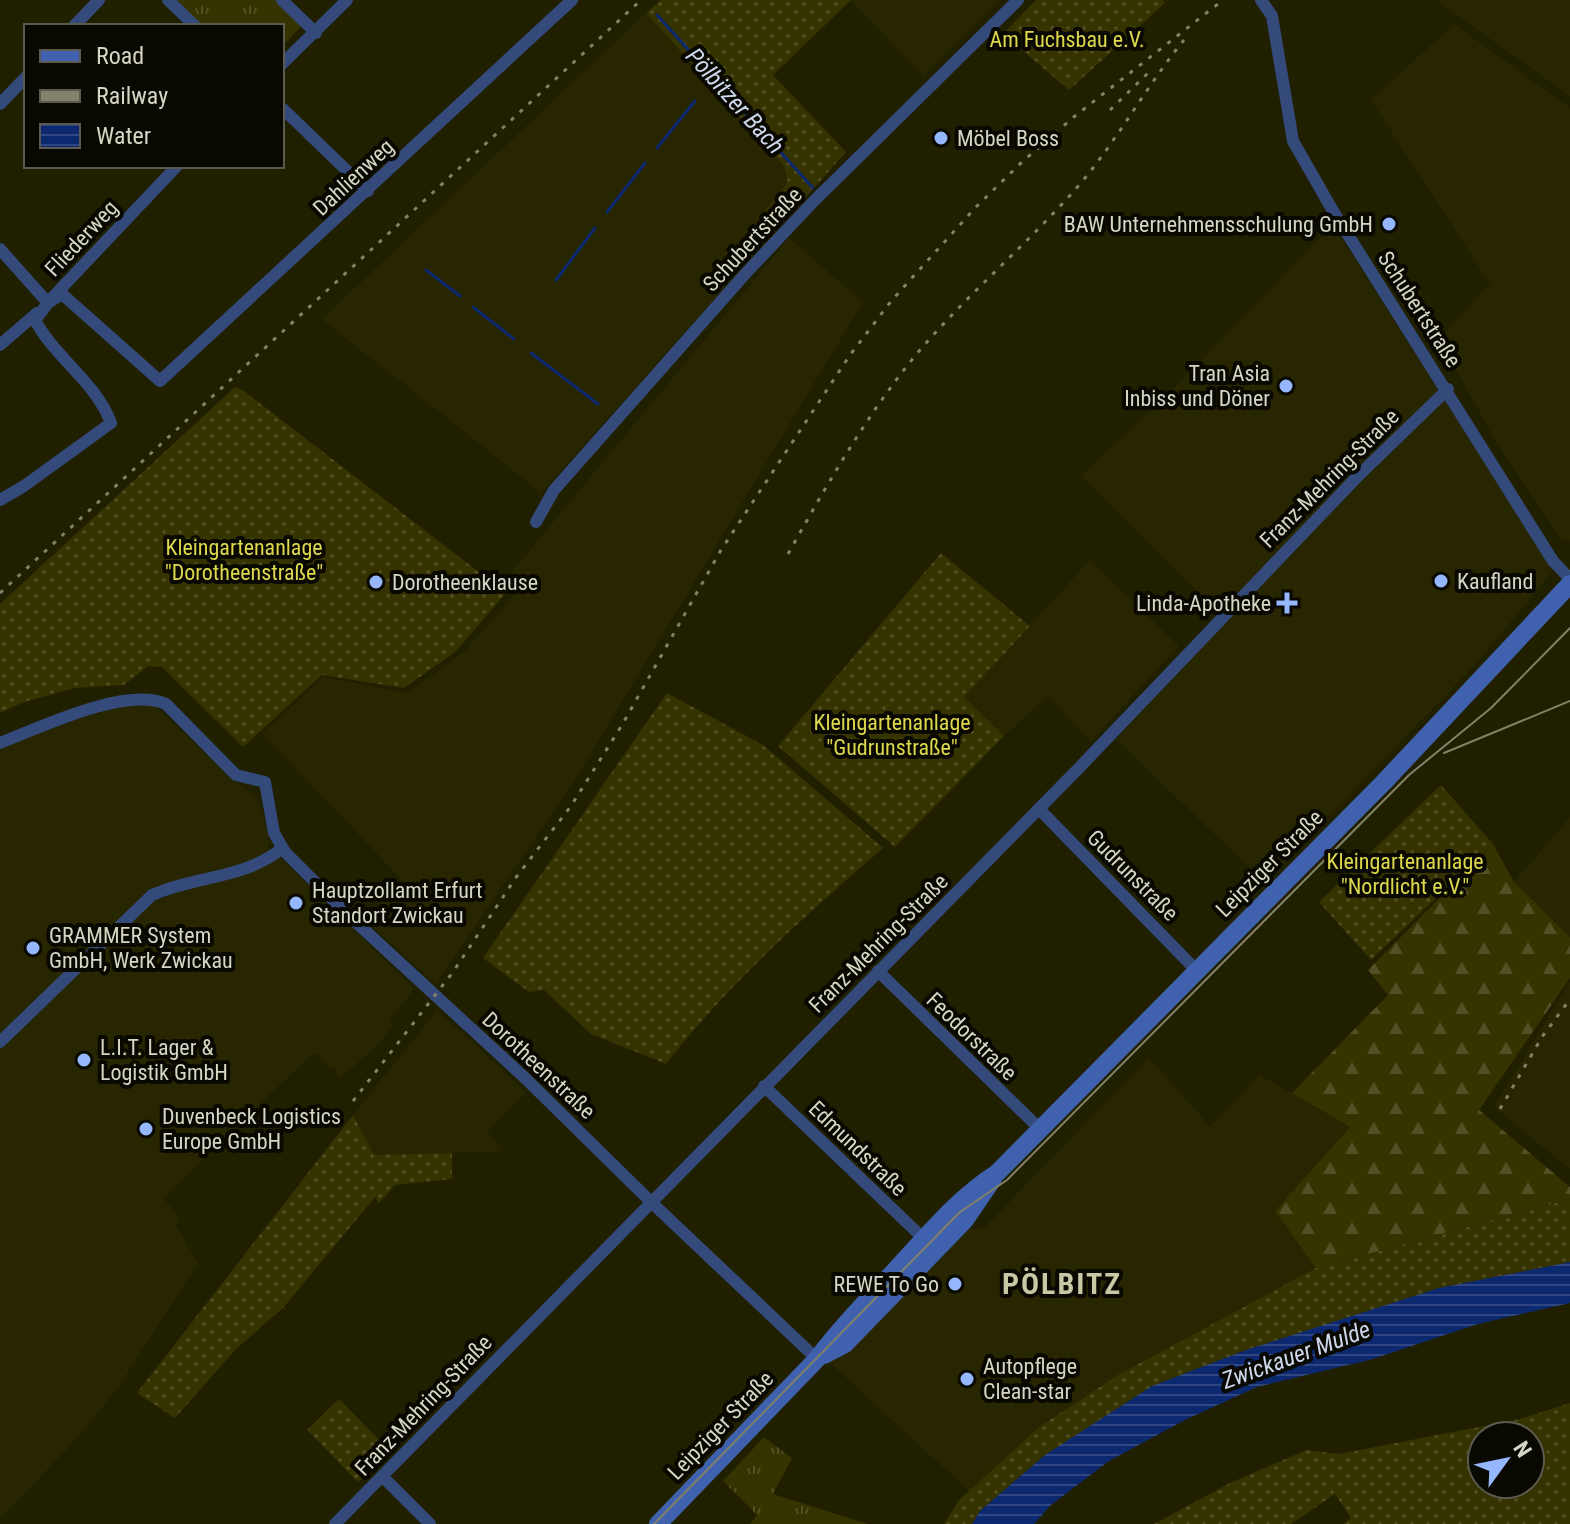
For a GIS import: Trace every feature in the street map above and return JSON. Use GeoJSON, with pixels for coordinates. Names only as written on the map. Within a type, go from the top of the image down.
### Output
{"type":"FeatureCollection","features":[{"type":"Feature","properties":{"kind":"street"},"geometry":{"type":"LineString","coordinates":[[76,24],[99,0]]}},
{"type":"Feature","properties":{"kind":"street"},"geometry":{"type":"LineString","coordinates":[[168,0],[193,24]]}},
{"type":"Feature","properties":{"kind":"street"},"geometry":{"type":"LineString","coordinates":[[282,0],[316,33]]}},
{"type":"Feature","properties":{"kind":"street"},"geometry":{"type":"LineString","coordinates":[[284,62],[347,0]]}},
{"type":"Feature","properties":{"kind":"street","name":"Dahlienweg"},"geometry":{"type":"LineString","coordinates":[[48,303],[62,294],[160,381],[572,0]]}},
{"type":"Feature","properties":{"kind":"street","name":"Schubertstraße"},"geometry":{"type":"LineString","coordinates":[[536,522],[554,490],[746,273],[814,201],[1018,0]]}},
{"type":"Feature","properties":{"kind":"street","name":"Schubertstraße"},"geometry":{"type":"LineString","coordinates":[[1261,0],[1272,16],[1293,141],[1333,211],[1448,389],[1553,561],[1570,581]]}},
{"type":"Feature","properties":{"kind":"street"},"geometry":{"type":"LineString","coordinates":[[0,104],[24,79]]}},
{"type":"Feature","properties":{"kind":"street"},"geometry":{"type":"LineString","coordinates":[[284,110],[368,191]]}},
{"type":"Feature","properties":{"kind":"street","name":"Fliederweg"},"geometry":{"type":"LineString","coordinates":[[0,345],[48,303],[175,168]]}},
{"type":"Feature","properties":{"kind":"street"},"geometry":{"type":"LineString","coordinates":[[0,249],[48,303],[35,320],[91,388],[111,423],[0,500]]}},
{"type":"Feature","properties":{"kind":"street","name":"Franz-Mehring-Straße"},"geometry":{"type":"LineString","coordinates":[[335,1524],[1039,809],[1347,487],[1448,389]]}},
{"type":"Feature","properties":{"kind":"street","name":"Leipziger Straße"},"geometry":{"type":"LineString","coordinates":[[817,1359],[845,1344],[956,1230],[977,1205],[997,1173],[1039,1128],[1384,782],[1570,581]]}},
{"type":"Feature","properties":{"kind":"street","name":"Dorotheenstraße"},"geometry":{"type":"LineString","coordinates":[[0,743],[87,710],[138,698],[153,698],[166,704],[236,775],[265,782],[274,833],[282,848],[347,914],[525,1078],[817,1359]]}},
{"type":"Feature","properties":{"kind":"street","name":"Gudrunstraße"},"geometry":{"type":"LineString","coordinates":[[1039,809],[1197,971]]}},
{"type":"Feature","properties":{"kind":"street"},"geometry":{"type":"LineString","coordinates":[[0,1042],[152,895],[167,888],[253,865],[282,848]]}},
{"type":"Feature","properties":{"kind":"street","name":"Feodorstraße"},"geometry":{"type":"LineString","coordinates":[[878,971],[1039,1128]]}},
{"type":"Feature","properties":{"kind":"street","name":"Edmundstraße"},"geometry":{"type":"LineString","coordinates":[[764,1086],[924,1239]]}},
{"type":"Feature","properties":{"kind":"street","name":"Leipziger Straße"},"geometry":{"type":"LineString","coordinates":[[658,1524],[817,1359],[833,1337],[924,1239],[978,1185],[997,1173]]}},
{"type":"Feature","properties":{"kind":"street"},"geometry":{"type":"LineString","coordinates":[[382,1476],[430,1524]]}},
{"type":"Feature","properties":{"kind":"shaded area"},"geometry":{"type":"Polygon","coordinates":[[[851,0],[1000,0],[923,76],[851,0]]]}},
{"type":"Feature","properties":{"kind":"shaded area"},"geometry":{"type":"Polygon","coordinates":[[[1436,0],[1570,0],[1570,96],[1436,0]]]}},
{"type":"Feature","properties":{"kind":"shaded area"},"geometry":{"type":"Polygon","coordinates":[[[646,13],[784,166],[788,182],[754,225],[769,238],[541,493],[322,319],[646,13]]]}},
{"type":"Feature","properties":{"kind":"shaded area"},"geometry":{"type":"Polygon","coordinates":[[[1454,24],[1570,108],[1570,541],[1561,540],[1495,440],[1439,338],[1490,284],[1371,100],[1454,24]]]}},
{"type":"Feature","properties":{"kind":"shaded area"},"geometry":{"type":"Polygon","coordinates":[[[1333,225],[1553,571],[1476,664],[1265,883],[1116,739],[1227,621],[1081,476],[1173,389],[1333,225]]]}},
{"type":"Feature","properties":{"kind":"shaded area"},"geometry":{"type":"Polygon","coordinates":[[[789,238],[863,302],[576,778],[436,984],[366,921],[403,881],[262,733],[323,677],[407,693],[463,653],[519,590],[505,580],[789,238]]]}},
{"type":"Feature","properties":{"kind":"shaded area"},"geometry":{"type":"Polygon","coordinates":[[[1090,560],[1179,646],[1091,741],[1048,696],[1004,736],[964,697],[1090,560]]]}},
{"type":"Feature","properties":{"kind":"shaded area"},"geometry":{"type":"Polygon","coordinates":[[[141,703],[156,707],[253,795],[260,804],[269,841],[267,848],[283,860],[414,989],[390,1019],[393,1025],[379,1043],[348,1072],[341,1077],[335,1068],[327,1066],[319,1055],[313,1053],[163,1198],[180,1217],[176,1226],[198,1263],[116,1391],[67,1449],[0,1519],[0,748],[89,715],[141,703]]]}},
{"type":"Feature","properties":{"kind":"shaded area"},"geometry":{"type":"Polygon","coordinates":[[[1570,817],[1570,937],[1514,882],[1570,817]]]}},
{"type":"Feature","properties":{"kind":"shaded area"},"geometry":{"type":"Polygon","coordinates":[[[1570,981],[1570,1169],[1494,1107],[1570,981]]]}},
{"type":"Feature","properties":{"kind":"shaded area"},"geometry":{"type":"Polygon","coordinates":[[[437,1010],[526,1092],[487,1132],[503,1151],[374,1156],[353,1115],[437,1010]]]}},
{"type":"Feature","properties":{"kind":"shaded area"},"geometry":{"type":"Polygon","coordinates":[[[1149,1058],[1210,1126],[1260,1075],[1350,1127],[1275,1211],[1316,1268],[1118,1375],[1039,1427],[969,1491],[830,1363],[966,1230],[984,1228],[1149,1058]]]}},
{"type":"Feature","properties":{"kind":"green space"},"geometry":{"type":"Polygon","coordinates":[[[174,0],[278,0],[303,24],[284,45],[284,24],[200,24],[174,0]]]}},
{"type":"Feature","properties":{"kind":"green space"},"geometry":{"type":"Polygon","coordinates":[[[661,0],[851,0],[773,75],[846,152],[769,238],[754,225],[788,182],[784,166],[646,13],[661,0]]]}},
{"type":"Feature","properties":{"kind":"green space","name":"Am Fuchsbau e.V."},"geometry":{"type":"Polygon","coordinates":[[[1036,0],[1163,0],[1165,3],[1069,90],[1003,34],[1036,0]]]}},
{"type":"Feature","properties":{"kind":"green space","name":"Kleingartenanlage \"Dorotheenstraße\""},"geometry":{"type":"Polygon","coordinates":[[[235,387],[506,593],[455,652],[404,688],[322,675],[243,747],[162,667],[148,666],[124,685],[75,688],[24,702],[0,713],[0,604],[235,387]]]}},
{"type":"Feature","properties":{"kind":"green space","name":"Kleingartenanlage \"Gudrunstraße\""},"geometry":{"type":"Polygon","coordinates":[[[941,553],[1030,626],[964,697],[1004,736],[895,847],[778,746],[941,553]]]}},
{"type":"Feature","properties":{"kind":"green space"},"geometry":{"type":"Polygon","coordinates":[[[667,693],[763,745],[883,848],[797,924],[742,978],[666,1064],[591,1034],[544,990],[529,992],[483,958],[667,693]]]}},
{"type":"Feature","properties":{"kind":"green space","name":"Kleingartenanlage \"Nordlicht e.V.\""},"geometry":{"type":"Polygon","coordinates":[[[1441,785],[1493,844],[1371,960],[1319,902],[1441,785]]]}},
{"type":"Feature","properties":{"kind":"green space"},"geometry":{"type":"Polygon","coordinates":[[[1493,844],[1514,882],[1570,937],[1570,978],[1479,1110],[1570,1187],[1570,1199],[1316,1268],[1275,1211],[1350,1127],[1292,1093],[1388,995],[1368,970],[1493,844]]]}},
{"type":"Feature","properties":{"kind":"green space"},"geometry":{"type":"Polygon","coordinates":[[[353,1115],[374,1155],[452,1153],[452,1179],[395,1185],[379,1203],[375,1197],[283,1308],[236,1349],[175,1418],[137,1393],[353,1115]]]}},
{"type":"Feature","properties":{"kind":"green space"},"geometry":{"type":"Polygon","coordinates":[[[1570,1199],[1570,1263],[1439,1288],[1045,1455],[980,1511],[972,1524],[944,1524],[959,1500],[1039,1427],[1118,1375],[1316,1268],[1570,1199]]]}},
{"type":"Feature","properties":{"kind":"green space"},"geometry":{"type":"Polygon","coordinates":[[[339,1399],[390,1451],[358,1482],[307,1430],[339,1399]]]}},
{"type":"Feature","properties":{"kind":"green space"},"geometry":{"type":"Polygon","coordinates":[[[1570,1403],[1570,1524],[1343,1524],[1351,1518],[1335,1494],[1291,1524],[1154,1524],[1228,1484],[1306,1450],[1339,1454],[1466,1429],[1466,1500],[1546,1500],[1546,1420],[1515,1420],[1570,1403]]]}},
{"type":"Feature","properties":{"kind":"green space"},"geometry":{"type":"Polygon","coordinates":[[[764,1437],[792,1458],[773,1494],[868,1524],[750,1524],[757,1515],[723,1481],[764,1437]]]}},
{"type":"Feature","properties":{"kind":"water","name":"Zwickauer Mulde"},"geometry":{"type":"Polygon","coordinates":[[[1570,1262],[1570,1303],[1478,1324],[1373,1359],[1257,1387],[1185,1420],[1109,1461],[1051,1505],[1034,1524],[972,1524],[980,1511],[1045,1455],[1152,1386],[1246,1350],[1439,1288],[1570,1262]]]}},
{"type":"Feature","properties":{"kind":"waterway","name":"Pölbitzer Bach"},"geometry":{"type":"LineString","coordinates":[[657,15],[813,188]]}},
{"type":"Feature","properties":{"kind":"waterway"},"geometry":{"type":"LineString","coordinates":[[657,148],[695,101]]}},
{"type":"Feature","properties":{"kind":"waterway"},"geometry":{"type":"LineString","coordinates":[[607,212],[645,163]]}},
{"type":"Feature","properties":{"kind":"waterway"},"geometry":{"type":"LineString","coordinates":[[556,280],[595,228]]}},
{"type":"Feature","properties":{"kind":"waterway"},"geometry":{"type":"LineString","coordinates":[[426,270],[460,296]]}},
{"type":"Feature","properties":{"kind":"waterway"},"geometry":{"type":"LineString","coordinates":[[473,307],[514,339]]}},
{"type":"Feature","properties":{"kind":"waterway"},"geometry":{"type":"LineString","coordinates":[[531,353],[598,404]]}},
{"type":"Feature","properties":{"kind":"tram line"},"geometry":{"type":"LineString","coordinates":[[654,1524],[960,1212],[1007,1180],[1409,775],[1491,708],[1570,628]]}},
{"type":"Feature","properties":{"kind":"tram line"},"geometry":{"type":"LineString","coordinates":[[1444,753],[1570,701]]}},
{"type":"Feature","properties":{"kind":"railway"},"geometry":{"type":"LineString","coordinates":[[0,593],[641,0]]}},
{"type":"Feature","properties":{"kind":"railway"},"geometry":{"type":"LineString","coordinates":[[353,1101],[453,972],[517,876],[571,806],[622,725],[721,550],[850,355],[892,300],[976,207],[1022,162],[1075,116],[1223,0]]}},
{"type":"Feature","properties":{"kind":"railway"},"geometry":{"type":"LineString","coordinates":[[788,554],[850,449],[901,374],[938,329],[1073,192],[1184,40]]}},
{"type":"Feature","properties":{"kind":"railway"},"geometry":{"type":"LineString","coordinates":[[1110,110],[1148,73]]}},
{"type":"Feature","properties":{"kind":"railway"},"geometry":{"type":"LineString","coordinates":[[1500,1109],[1542,1037],[1570,999]]}},
{"type":"Feature","properties":{"kind":"place","name":"Möbel Boss"},"geometry":{"type":"Point","coordinates":[941,138]}},
{"type":"Feature","properties":{"kind":"place","name":"BAW Unternehmensschulung GmbH"},"geometry":{"type":"Point","coordinates":[1389,224]}},
{"type":"Feature","properties":{"kind":"place","name":"Tran Asia Inbiss und Döner"},"geometry":{"type":"Point","coordinates":[1286,386]}},
{"type":"Feature","properties":{"kind":"place","name":"Kaufland"},"geometry":{"type":"Point","coordinates":[1441,581]}},
{"type":"Feature","properties":{"kind":"place","name":"Dorotheenklause"},"geometry":{"type":"Point","coordinates":[376,582]}},
{"type":"Feature","properties":{"kind":"place","name":"Linda-Apotheke"},"geometry":{"type":"Point","coordinates":[1287,603]}},
{"type":"Feature","properties":{"kind":"place","name":"Hauptzollamt Erfurt Standort Zwickau"},"geometry":{"type":"Point","coordinates":[296,903]}},
{"type":"Feature","properties":{"kind":"place","name":"GRAMMER System GmbH, Werk Zwickau"},"geometry":{"type":"Point","coordinates":[33,948]}},
{"type":"Feature","properties":{"kind":"place","name":"L.I.T. Lager & Logistik GmbH"},"geometry":{"type":"Point","coordinates":[84,1060]}},
{"type":"Feature","properties":{"kind":"place","name":"Duvenbeck Logistics Europe GmbH"},"geometry":{"type":"Point","coordinates":[146,1129]}},
{"type":"Feature","properties":{"kind":"place","name":"REWE To Go"},"geometry":{"type":"Point","coordinates":[955,1284]}},
{"type":"Feature","properties":{"kind":"place","name":"Autopflege Clean-star"},"geometry":{"type":"Point","coordinates":[967,1379]}},
{"type":"Feature","properties":{"kind":"district","name":"PÖLBITZ"},"geometry":{"type":"Point","coordinates":[1062,1284]}}]}
